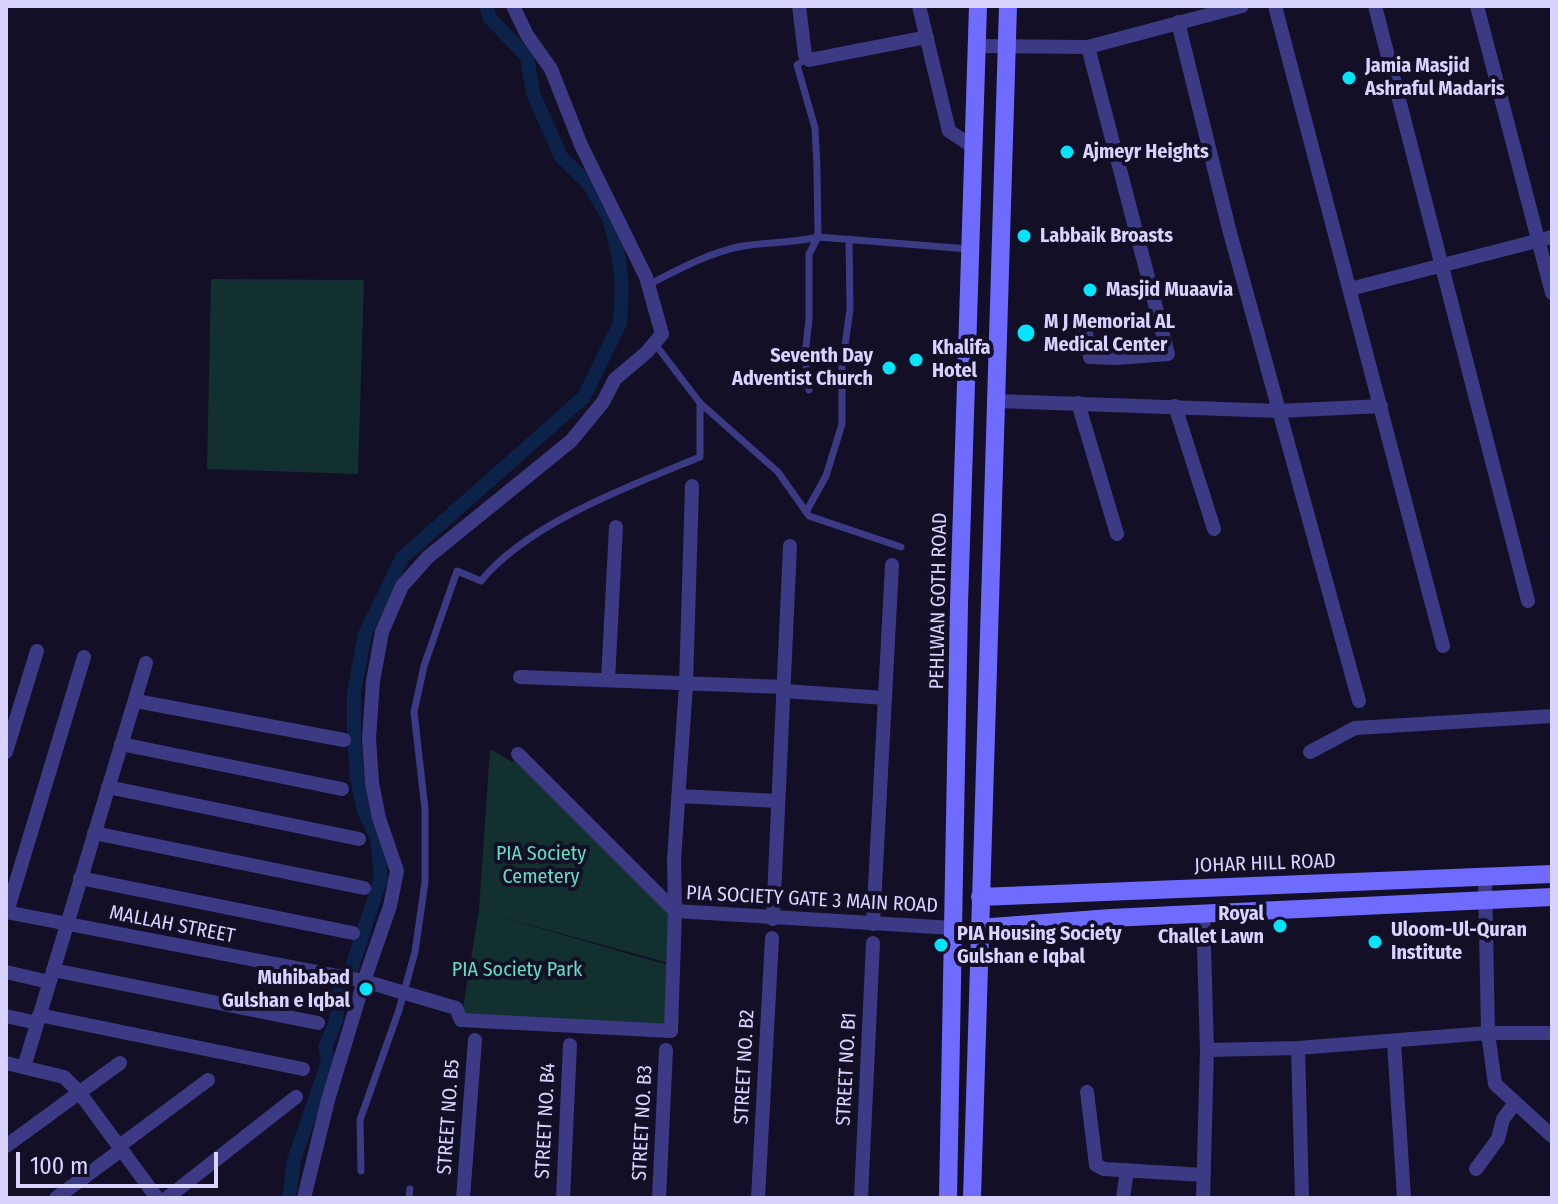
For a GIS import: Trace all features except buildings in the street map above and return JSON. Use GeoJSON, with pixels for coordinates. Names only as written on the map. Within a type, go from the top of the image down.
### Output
{"type":"FeatureCollection","features":[{"type":"Feature","properties":{"kind":"main road","name":"PEHLWAN GOTH ROAD"},"geometry":{"type":"LineString","coordinates":[[948,1198],[959,604],[978,6]]}},
{"type":"Feature","properties":{"kind":"main road"},"geometry":{"type":"LineString","coordinates":[[972,1198],[1008,6]]}},
{"type":"Feature","properties":{"kind":"main road"},"geometry":{"type":"LineString","coordinates":[[971,219],[1000,220]]}},
{"type":"Feature","properties":{"kind":"main road"},"geometry":{"type":"LineString","coordinates":[[968,376],[997,378]]}},
{"type":"Feature","properties":{"kind":"main road"},"geometry":{"type":"LineString","coordinates":[[957,811],[984,813]]}},
{"type":"Feature","properties":{"kind":"main road","name":"JOHAR HILL ROAD"},"geometry":{"type":"LineString","coordinates":[[980,897],[1552,874]]}},
{"type":"Feature","properties":{"kind":"main road"},"geometry":{"type":"LineString","coordinates":[[978,928],[1552,897]]}},
{"type":"Feature","properties":{"kind":"main road"},"geometry":{"type":"LineString","coordinates":[[953,1014],[976,1015]]}},
{"type":"Feature","properties":{"kind":"street"},"geometry":{"type":"LineString","coordinates":[[304,1198],[358,980],[390,906],[397,871],[379,818],[372,783],[369,738],[373,681],[382,632],[402,586],[438,548],[571,441],[603,402],[615,379],[662,334],[648,285],[581,145],[551,69],[527,35],[513,6]]}},
{"type":"Feature","properties":{"kind":"street"},"geometry":{"type":"LineString","coordinates":[[799,6],[807,58],[814,60],[927,37]]}},
{"type":"Feature","properties":{"kind":"street"},"geometry":{"type":"LineString","coordinates":[[919,6],[949,131],[972,146]]}},
{"type":"Feature","properties":{"kind":"street"},"geometry":{"type":"LineString","coordinates":[[977,46],[1088,47],[1222,8],[1242,6]]}},
{"type":"Feature","properties":{"kind":"street"},"geometry":{"type":"LineString","coordinates":[[1275,6],[1443,646]]}},
{"type":"Feature","properties":{"kind":"street"},"geometry":{"type":"LineString","coordinates":[[1375,6],[1528,601]]}},
{"type":"Feature","properties":{"kind":"street"},"geometry":{"type":"LineString","coordinates":[[1477,6],[1545,238],[1552,293]]}},
{"type":"Feature","properties":{"kind":"street"},"geometry":{"type":"LineString","coordinates":[[1178,22],[1229,229],[1359,701]]}},
{"type":"Feature","properties":{"kind":"street"},"geometry":{"type":"LineString","coordinates":[[1084,321],[1090,357],[1168,354],[1088,47]]}},
{"type":"Feature","properties":{"kind":"street"},"geometry":{"type":"LineString","coordinates":[[1350,289],[1545,238]]}},
{"type":"Feature","properties":{"kind":"street"},"geometry":{"type":"LineString","coordinates":[[997,401],[1279,411],[1381,406]]}},
{"type":"Feature","properties":{"kind":"street"},"geometry":{"type":"LineString","coordinates":[[1078,403],[1117,534]]}},
{"type":"Feature","properties":{"kind":"street"},"geometry":{"type":"LineString","coordinates":[[1175,406],[1214,529]]}},
{"type":"Feature","properties":{"kind":"street"},"geometry":{"type":"LineString","coordinates":[[675,911],[674,860],[686,685],[692,486]]}},
{"type":"Feature","properties":{"kind":"street"},"geometry":{"type":"LineString","coordinates":[[608,680],[616,527]]}},
{"type":"Feature","properties":{"kind":"street"},"geometry":{"type":"LineString","coordinates":[[773,919],[790,546]]}},
{"type":"Feature","properties":{"kind":"street"},"geometry":{"type":"LineString","coordinates":[[873,924],[892,565]]}},
{"type":"Feature","properties":{"kind":"street"},"geometry":{"type":"LineString","coordinates":[[6,752],[9,732],[37,651]]}},
{"type":"Feature","properties":{"kind":"street"},"geometry":{"type":"LineString","coordinates":[[6,912],[84,657]]}},
{"type":"Feature","properties":{"kind":"street"},"geometry":{"type":"LineString","coordinates":[[24,1067],[146,663]]}},
{"type":"Feature","properties":{"kind":"street"},"geometry":{"type":"LineString","coordinates":[[520,677],[784,689],[885,698]]}},
{"type":"Feature","properties":{"kind":"street"},"geometry":{"type":"LineString","coordinates":[[136,701],[344,740]]}},
{"type":"Feature","properties":{"kind":"street"},"geometry":{"type":"LineString","coordinates":[[1310,752],[1355,728],[1552,716]]}},
{"type":"Feature","properties":{"kind":"street"},"geometry":{"type":"LineString","coordinates":[[121,744],[342,789]]}},
{"type":"Feature","properties":{"kind":"street"},"geometry":{"type":"LineString","coordinates":[[518,754],[675,911]]}},
{"type":"Feature","properties":{"kind":"street"},"geometry":{"type":"LineString","coordinates":[[108,787],[359,839]]}},
{"type":"Feature","properties":{"kind":"street"},"geometry":{"type":"LineString","coordinates":[[678,796],[778,801]]}},
{"type":"Feature","properties":{"kind":"street"},"geometry":{"type":"LineString","coordinates":[[94,833],[364,888]]}},
{"type":"Feature","properties":{"kind":"street"},"geometry":{"type":"LineString","coordinates":[[1485,877],[1488,1033],[1495,1084],[1552,1136]]}},
{"type":"Feature","properties":{"kind":"street"},"geometry":{"type":"LineString","coordinates":[[80,878],[353,933]]}},
{"type":"Feature","properties":{"kind":"street","name":"PIA SOCIETY GATE 3 MAIN ROAD"},"geometry":{"type":"LineString","coordinates":[[456,1008],[461,1020],[671,1031],[675,911],[953,928]]}},
{"type":"Feature","properties":{"kind":"street","name":"MALLAH STREET"},"geometry":{"type":"LineString","coordinates":[[6,912],[358,980],[456,1008]]}},
{"type":"Feature","properties":{"kind":"street"},"geometry":{"type":"LineString","coordinates":[[1203,914],[1207,1050],[1203,1198]]}},
{"type":"Feature","properties":{"kind":"street","name":"STREET NO. B2"},"geometry":{"type":"LineString","coordinates":[[758,1198],[772,938]]}},
{"type":"Feature","properties":{"kind":"street","name":"STREET NO. B1"},"geometry":{"type":"LineString","coordinates":[[861,1198],[873,943]]}},
{"type":"Feature","properties":{"kind":"street"},"geometry":{"type":"LineString","coordinates":[[6,972],[51,976],[318,1023]]}},
{"type":"Feature","properties":{"kind":"street"},"geometry":{"type":"LineString","coordinates":[[6,1016],[38,1019],[303,1069]]}},
{"type":"Feature","properties":{"kind":"street"},"geometry":{"type":"LineString","coordinates":[[1207,1050],[1298,1048],[1488,1033],[1552,1033]]}},
{"type":"Feature","properties":{"kind":"street","name":"STREET NO. B5"},"geometry":{"type":"LineString","coordinates":[[463,1198],[475,1040]]}},
{"type":"Feature","properties":{"kind":"street"},"geometry":{"type":"LineString","coordinates":[[1394,1042],[1404,1198]]}},
{"type":"Feature","properties":{"kind":"street","name":"STREET NO. B4"},"geometry":{"type":"LineString","coordinates":[[563,1198],[570,1045]]}},
{"type":"Feature","properties":{"kind":"street"},"geometry":{"type":"LineString","coordinates":[[1298,1048],[1302,1198]]}},
{"type":"Feature","properties":{"kind":"street","name":"STREET NO. B3"},"geometry":{"type":"LineString","coordinates":[[659,1198],[666,1050]]}},
{"type":"Feature","properties":{"kind":"street"},"geometry":{"type":"LineString","coordinates":[[6,1063],[64,1077],[79,1092],[157,1198]]}},
{"type":"Feature","properties":{"kind":"street"},"geometry":{"type":"LineString","coordinates":[[6,1146],[120,1063]]}},
{"type":"Feature","properties":{"kind":"street"},"geometry":{"type":"LineString","coordinates":[[56,1198],[208,1080]]}},
{"type":"Feature","properties":{"kind":"street"},"geometry":{"type":"LineString","coordinates":[[1087,1092],[1093,1161],[1104,1169],[1204,1175]]}},
{"type":"Feature","properties":{"kind":"street"},"geometry":{"type":"LineString","coordinates":[[167,1198],[296,1097]]}},
{"type":"Feature","properties":{"kind":"street"},"geometry":{"type":"LineString","coordinates":[[1476,1169],[1498,1139],[1503,1119],[1515,1103]]}},
{"type":"Feature","properties":{"kind":"street"},"geometry":{"type":"LineString","coordinates":[[1123,1198],[1127,1170]]}},
{"type":"Feature","properties":{"kind":"lane"},"geometry":{"type":"LineString","coordinates":[[807,58],[797,65],[815,128],[818,237],[809,254],[809,319],[805,355],[809,390]]}},
{"type":"Feature","properties":{"kind":"lane"},"geometry":{"type":"LineString","coordinates":[[648,285],[687,265],[741,247],[795,243],[818,237],[970,249]]}},
{"type":"Feature","properties":{"kind":"lane"},"geometry":{"type":"LineString","coordinates":[[806,512],[826,476],[842,424],[842,367],[850,309],[849,239]]}},
{"type":"Feature","properties":{"kind":"lane"},"geometry":{"type":"LineString","coordinates":[[654,343],[700,403],[778,472],[809,516],[901,547]]}},
{"type":"Feature","properties":{"kind":"lane"},"geometry":{"type":"LineString","coordinates":[[361,1171],[360,1120],[404,994],[415,952],[425,882],[425,809],[414,712],[424,666],[457,571],[481,581],[492,568],[552,524],[700,457],[700,403]]}},
{"type":"Feature","properties":{"kind":"green space"},"geometry":{"type":"Polygon","coordinates":[[[211,279],[364,280],[358,474],[207,469],[211,279]]]}},
{"type":"Feature","properties":{"kind":"green space"},"geometry":{"type":"Polygon","coordinates":[[[490,749],[512,762],[517,759],[676,912],[668,963],[480,911],[668,965],[665,1026],[462,1014],[479,910],[490,749]]]}},
{"type":"Feature","properties":{"kind":"waterway"},"geometry":{"type":"LineString","coordinates":[[289,1198],[294,1160],[328,1062],[325,1047],[336,1021],[339,993],[350,973],[381,878],[377,839],[363,808],[357,778],[354,737],[354,692],[365,634],[402,558],[584,397],[620,323],[622,287],[610,220],[589,184],[561,157],[533,93],[527,57],[490,18],[486,6]]}},
{"type":"Feature","properties":{"kind":"place","name":"Jamia Masjid Ashraful Madaris"},"geometry":{"type":"Point","coordinates":[1349,78]}},
{"type":"Feature","properties":{"kind":"place","name":"Ajmeyr Heights"},"geometry":{"type":"Point","coordinates":[1067,152]}},
{"type":"Feature","properties":{"kind":"place","name":"Labbaik Broasts"},"geometry":{"type":"Point","coordinates":[1024,236]}},
{"type":"Feature","properties":{"kind":"place","name":"Masjid Muaavia"},"geometry":{"type":"Point","coordinates":[1090,290]}},
{"type":"Feature","properties":{"kind":"place","name":"M J Memorial AL Medical Center"},"geometry":{"type":"Point","coordinates":[1026,333]}},
{"type":"Feature","properties":{"kind":"place","name":"Khalifa Hotel"},"geometry":{"type":"Point","coordinates":[916,360]}},
{"type":"Feature","properties":{"kind":"place","name":"Seventh Day Adventist Church"},"geometry":{"type":"Point","coordinates":[889,368]}},
{"type":"Feature","properties":{"kind":"place","name":"Royal Challet Lawn"},"geometry":{"type":"Point","coordinates":[1280,926]}},
{"type":"Feature","properties":{"kind":"place","name":"Uloom-Ul-Quran Institute"},"geometry":{"type":"Point","coordinates":[1375,942]}},
{"type":"Feature","properties":{"kind":"place","name":"PIA Housing Society Gulshan e Iqbal"},"geometry":{"type":"Point","coordinates":[941,945]}},
{"type":"Feature","properties":{"kind":"place","name":"Muhibabad Gulshan e Iqbal"},"geometry":{"type":"Point","coordinates":[366,989]}},
{"type":"Feature","properties":{"kind":"park label","name":"PIA Society Cemetery"},"geometry":{"type":"Point","coordinates":[541,866]}},
{"type":"Feature","properties":{"kind":"park label","name":"PIA Society Park"},"geometry":{"type":"Point","coordinates":[517,970]}}]}
